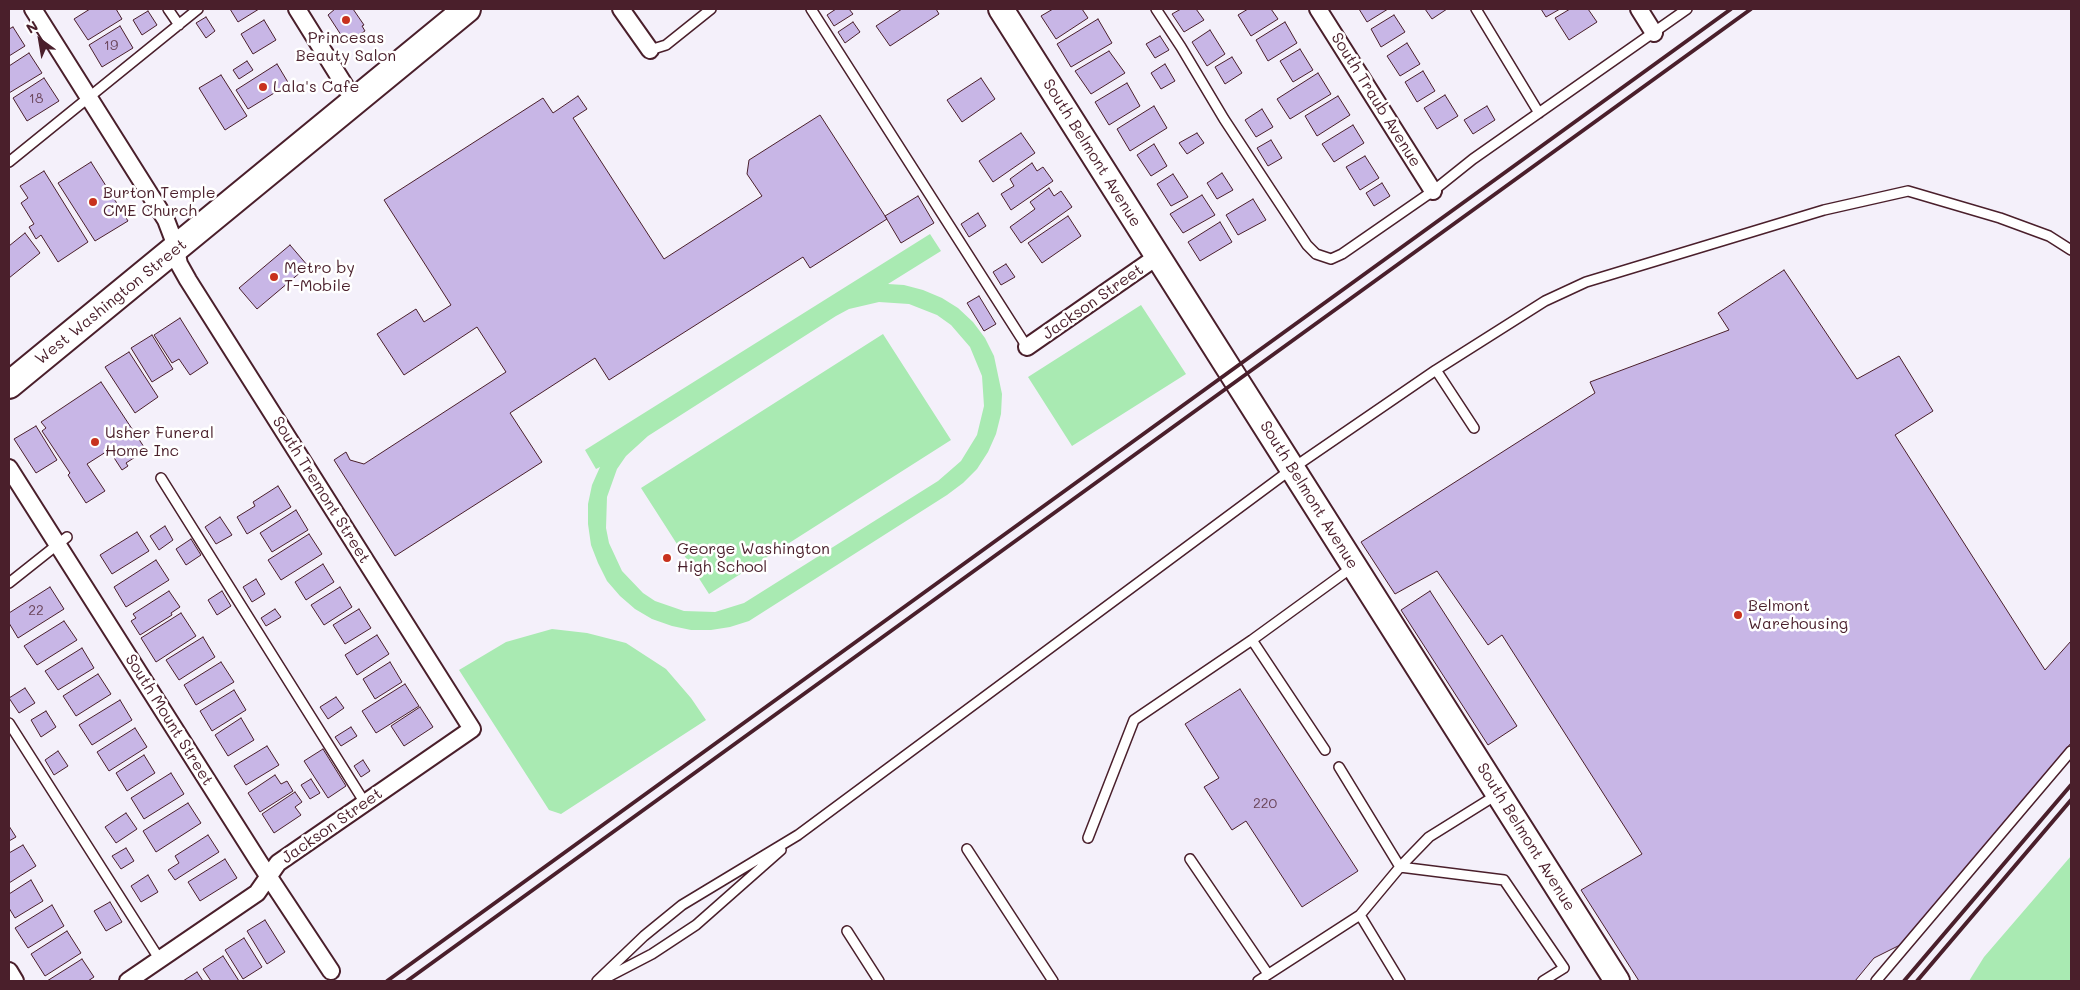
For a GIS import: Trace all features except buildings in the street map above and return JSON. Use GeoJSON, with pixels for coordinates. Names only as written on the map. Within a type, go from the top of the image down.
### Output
{"type":"FeatureCollection","features":[{"type":"Feature","properties":{"kind":"main road","name":"West Washington Street"},"geometry":{"type":"LineString","coordinates":[[10,382],[176,249],[467,9]]}},
{"type":"Feature","properties":{"kind":"main road","name":"South Belmont Avenue"},"geometry":{"type":"LineString","coordinates":[[1001,9],[1617,981]]}},
{"type":"Feature","properties":{"kind":"street","name":"South Tremont Street"},"geometry":{"type":"LineString","coordinates":[[33,9],[166,220],[179,264],[188,280],[472,729]]}},
{"type":"Feature","properties":{"kind":"street"},"geometry":{"type":"LineString","coordinates":[[297,9],[355,102]]}},
{"type":"Feature","properties":{"kind":"street"},"geometry":{"type":"LineString","coordinates":[[621,9],[650,50]]}},
{"type":"Feature","properties":{"kind":"street","name":"South Traub Avenue"},"geometry":{"type":"LineString","coordinates":[[1318,9],[1433,191]]}},
{"type":"Feature","properties":{"kind":"street"},"geometry":{"type":"LineString","coordinates":[[1639,9],[1654,33]]}},
{"type":"Feature","properties":{"kind":"street","name":"Jackson Street"},"geometry":{"type":"LineString","coordinates":[[1027,347],[1158,256]]}},
{"type":"Feature","properties":{"kind":"street","name":"South Mount Street"},"geometry":{"type":"LineString","coordinates":[[9,468],[62,540],[330,976]]}},
{"type":"Feature","properties":{"kind":"street","name":"Jackson Street"},"geometry":{"type":"LineString","coordinates":[[128,981],[257,893],[278,863],[472,729]]}},
{"type":"Feature","properties":{"kind":"street"},"geometry":{"type":"LineString","coordinates":[[9,971],[15,981]]}},
{"type":"Feature","properties":{"kind":"lane"},"geometry":{"type":"LineString","coordinates":[[168,9],[178,25]]}},
{"type":"Feature","properties":{"kind":"lane"},"geometry":{"type":"LineString","coordinates":[[9,162],[198,9]]}},
{"type":"Feature","properties":{"kind":"lane"},"geometry":{"type":"LineString","coordinates":[[650,50],[666,45],[711,9]]}},
{"type":"Feature","properties":{"kind":"lane"},"geometry":{"type":"LineString","coordinates":[[811,9],[1027,347]]}},
{"type":"Feature","properties":{"kind":"lane"},"geometry":{"type":"LineString","coordinates":[[1156,9],[1181,46],[1224,119],[1307,245],[1316,254],[1331,259],[1342,254],[1433,191],[1473,160],[1687,9]]}},
{"type":"Feature","properties":{"kind":"lane"},"geometry":{"type":"LineString","coordinates":[[1476,9],[1540,113]]}},
{"type":"Feature","properties":{"kind":"lane"},"geometry":{"type":"LineString","coordinates":[[599,981],[652,954],[696,925],[798,835],[1293,468],[1436,370],[1545,301],[1586,282],[1824,210],[1908,191],[2000,218],[2049,236],[2071,250]]}},
{"type":"Feature","properties":{"kind":"lane"},"geometry":{"type":"LineString","coordinates":[[1436,370],[1474,428]]}},
{"type":"Feature","properties":{"kind":"lane"},"geometry":{"type":"LineString","coordinates":[[161,478],[365,803]]}},
{"type":"Feature","properties":{"kind":"lane"},"geometry":{"type":"LineString","coordinates":[[9,583],[62,540]]}},
{"type":"Feature","properties":{"kind":"lane"},"geometry":{"type":"LineString","coordinates":[[1088,838],[1134,720],[1252,640],[1354,565]]}},
{"type":"Feature","properties":{"kind":"lane"},"geometry":{"type":"LineString","coordinates":[[1252,640],[1325,750]]}},
{"type":"Feature","properties":{"kind":"lane"},"geometry":{"type":"LineString","coordinates":[[9,723],[160,960]]}},
{"type":"Feature","properties":{"kind":"lane"},"geometry":{"type":"LineString","coordinates":[[1876,981],[2071,752]]}},
{"type":"Feature","properties":{"kind":"lane"},"geometry":{"type":"LineString","coordinates":[[1338,767],[1400,867]]}},
{"type":"Feature","properties":{"kind":"lane"},"geometry":{"type":"LineString","coordinates":[[1258,981],[1360,915],[1400,867],[1429,837],[1499,794]]}},
{"type":"Feature","properties":{"kind":"lane"},"geometry":{"type":"LineString","coordinates":[[599,981],[644,936],[682,905],[798,835]]}},
{"type":"Feature","properties":{"kind":"lane"},"geometry":{"type":"LineString","coordinates":[[967,849],[1053,981]]}},
{"type":"Feature","properties":{"kind":"lane"},"geometry":{"type":"LineString","coordinates":[[1190,859],[1268,974]]}},
{"type":"Feature","properties":{"kind":"lane"},"geometry":{"type":"LineString","coordinates":[[1400,867],[1504,880],[1564,968],[1543,981]]}},
{"type":"Feature","properties":{"kind":"lane"},"geometry":{"type":"LineString","coordinates":[[1360,915],[1400,981]]}},
{"type":"Feature","properties":{"kind":"lane"},"geometry":{"type":"LineString","coordinates":[[847,931],[879,981]]}},
{"type":"Feature","properties":{"kind":"green space"},"geometry":{"type":"Polygon","coordinates":[[[930,234],[941,251],[888,284],[904,285],[942,298],[958,308],[973,322],[985,338],[994,356],[1002,394],[1001,414],[996,434],[988,452],[977,469],[963,483],[749,621],[711,630],[691,630],[652,619],[635,609],[607,581],[591,545],[588,524],[588,504],[592,485],[600,467],[596,469],[585,450],[930,234]],[[879,302],[849,309],[648,436],[626,456],[617,469],[607,497],[606,528],[609,543],[622,571],[643,593],[655,601],[684,611],[715,612],[744,603],[938,481],[961,461],[977,435],[984,406],[982,376],[970,347],[951,325],[937,315],[909,304],[879,302]]]}},
{"type":"Feature","properties":{"kind":"green space"},"geometry":{"type":"Polygon","coordinates":[[[1141,305],[1186,374],[1072,446],[1028,377],[1141,305]]]}},
{"type":"Feature","properties":{"kind":"green space"},"geometry":{"type":"Polygon","coordinates":[[[883,334],[951,440],[709,594],[641,488],[883,334]]]}},
{"type":"Feature","properties":{"kind":"green space"},"geometry":{"type":"Polygon","coordinates":[[[552,629],[587,633],[626,643],[666,669],[691,698],[706,720],[561,814],[549,810],[459,670],[506,642],[552,629]]]}},
{"type":"Feature","properties":{"kind":"green space"},"geometry":{"type":"Polygon","coordinates":[[[2071,856],[2071,981],[1969,981],[1984,957],[2071,856]]]}},
{"type":"Feature","properties":{"kind":"railway"},"geometry":{"type":"LineString","coordinates":[[387,981],[1731,9]]}},
{"type":"Feature","properties":{"kind":"railway"},"geometry":{"type":"LineString","coordinates":[[407,981],[1751,9]]}},
{"type":"Feature","properties":{"kind":"railway"},"geometry":{"type":"LineString","coordinates":[[1904,981],[2071,785]]}},
{"type":"Feature","properties":{"kind":"railway"},"geometry":{"type":"LineString","coordinates":[[1917,981],[2071,800]]}},
{"type":"Feature","properties":{"kind":"place","name":"Princesas Beauty Salon"},"geometry":{"type":"Point","coordinates":[346,20]}},
{"type":"Feature","properties":{"kind":"place","name":"Lala's Cafe"},"geometry":{"type":"Point","coordinates":[263,87]}},
{"type":"Feature","properties":{"kind":"place","name":"Burton Temple CME Church"},"geometry":{"type":"Point","coordinates":[93,202]}},
{"type":"Feature","properties":{"kind":"place","name":"Metro by T-Mobile"},"geometry":{"type":"Point","coordinates":[274,277]}},
{"type":"Feature","properties":{"kind":"place","name":"Usher Funeral Home Inc"},"geometry":{"type":"Point","coordinates":[95,442]}},
{"type":"Feature","properties":{"kind":"place","name":"George Washington High School"},"geometry":{"type":"Point","coordinates":[667,558]}},
{"type":"Feature","properties":{"kind":"place","name":"Belmont Warehousing"},"geometry":{"type":"Point","coordinates":[1738,615]}}]}
